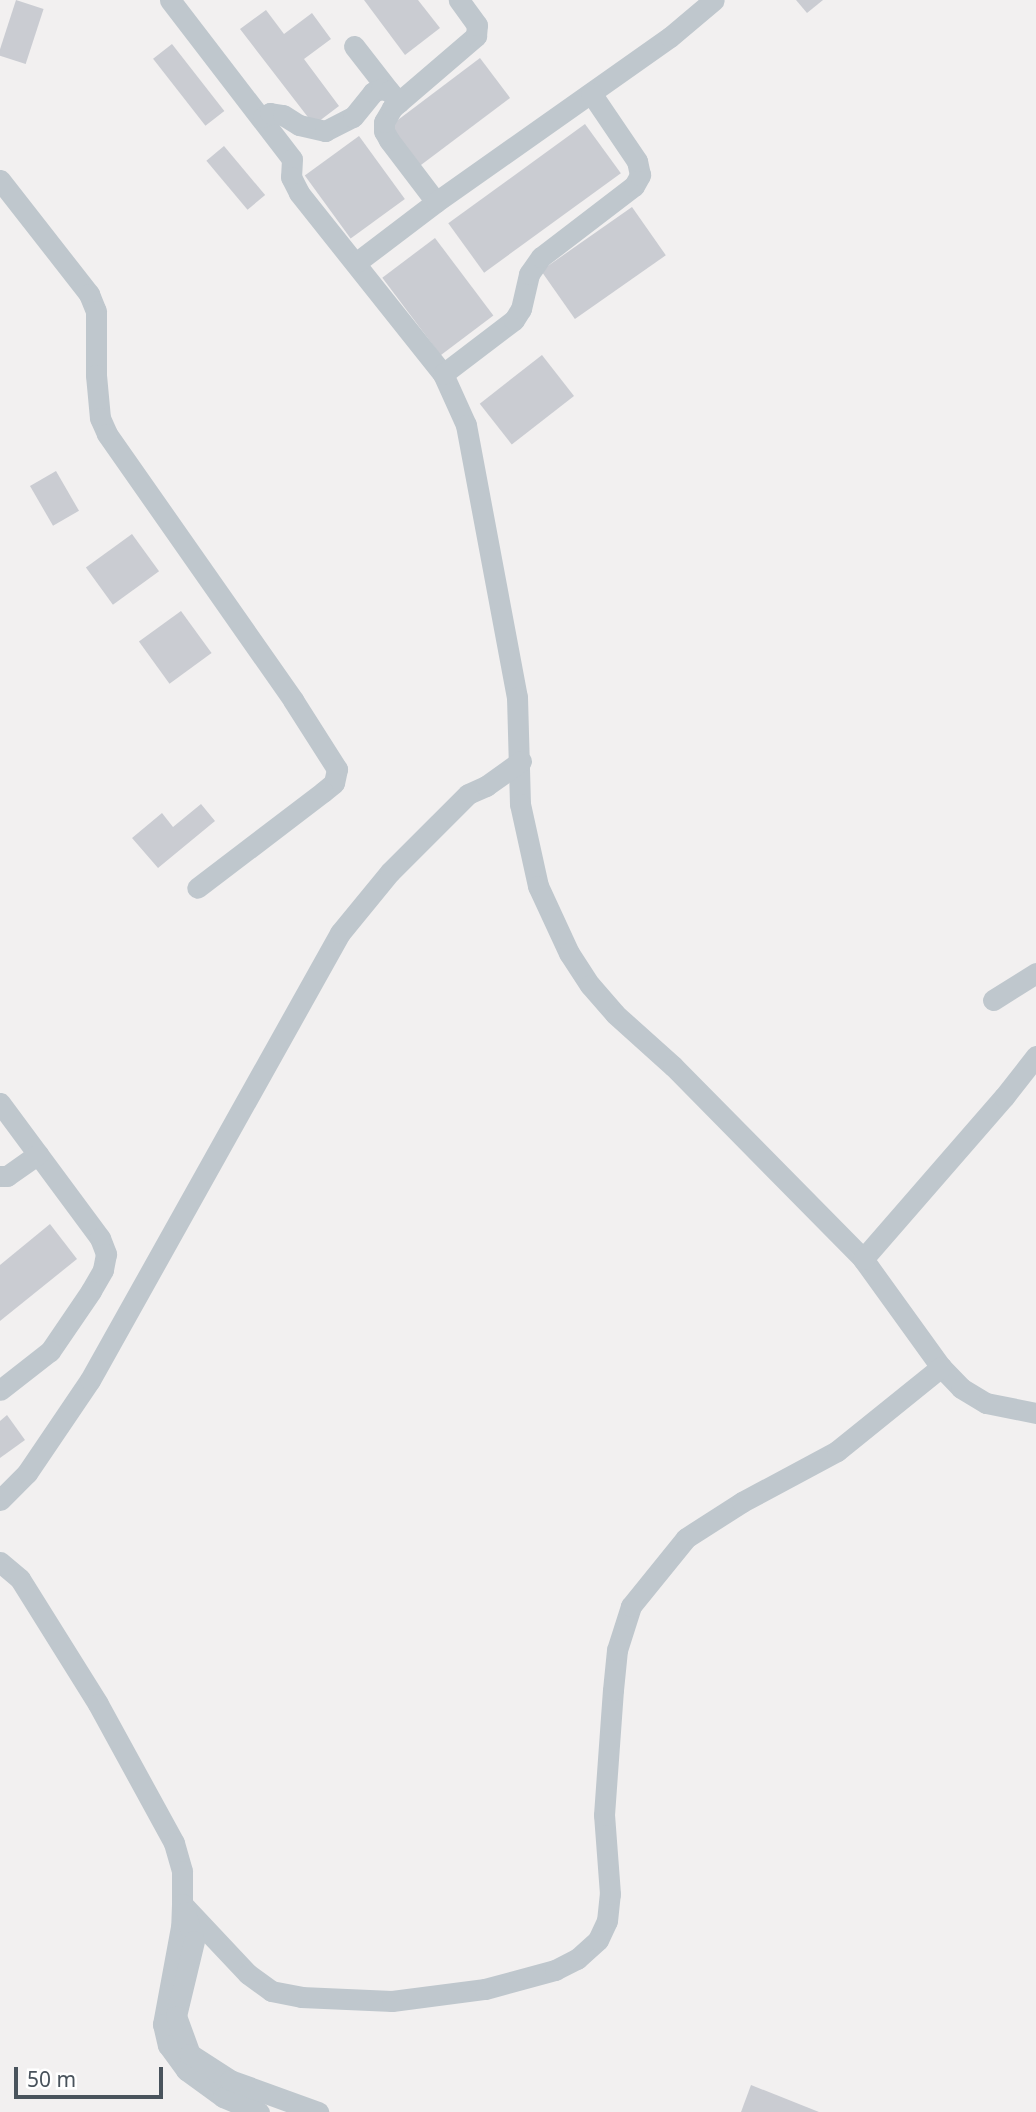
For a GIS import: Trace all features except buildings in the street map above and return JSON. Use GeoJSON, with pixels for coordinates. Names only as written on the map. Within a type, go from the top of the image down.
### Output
{"type":"FeatureCollection","features":[{"type":"Feature","properties":{"kind":"street"},"geometry":{"type":"LineString","coordinates":[[170,0],[263,117],[292,159],[291,177],[299,193],[357,262],[443,374],[466,425],[517,697],[521,761],[520,804],[538,886],[569,953],[590,985],[615,1014],[673,1066],[863,1259],[941,1367],[961,1388],[986,1403],[1036,1413]]}},
{"type":"Feature","properties":{"kind":"street"},"geometry":{"type":"LineString","coordinates":[[436,202],[384,131],[394,97],[476,36],[477,25],[459,0]]}},
{"type":"Feature","properties":{"kind":"street"},"geometry":{"type":"LineString","coordinates":[[357,262],[436,202],[670,37],[714,0]]}},
{"type":"Feature","properties":{"kind":"street"},"geometry":{"type":"LineString","coordinates":[[354,46],[394,97]]}},
{"type":"Feature","properties":{"kind":"street"},"geometry":{"type":"LineString","coordinates":[[263,117],[270,113],[283,115],[299,125],[325,131],[353,117],[373,92],[381,89],[394,97]]}},
{"type":"Feature","properties":{"kind":"street"},"geometry":{"type":"LineString","coordinates":[[443,374],[514,320],[521,309],[528,274],[541,257],[634,186],[640,175],[637,161],[591,93]]}},
{"type":"Feature","properties":{"kind":"street"},"geometry":{"type":"LineString","coordinates":[[0,180],[89,294],[96,311],[96,375],[100,418],[107,435],[293,699],[337,769],[334,783],[197,888]]}},
{"type":"Feature","properties":{"kind":"street"},"geometry":{"type":"LineString","coordinates":[[0,1500],[27,1473],[90,1380],[340,933],[390,872],[468,794],[486,786],[521,761]]}},
{"type":"Feature","properties":{"kind":"street"},"geometry":{"type":"LineString","coordinates":[[486,786],[520,804]]}},
{"type":"Feature","properties":{"kind":"street"},"geometry":{"type":"LineString","coordinates":[[993,1000],[1036,973]]}},
{"type":"Feature","properties":{"kind":"street"},"geometry":{"type":"LineString","coordinates":[[863,1259],[1004,1097],[1036,1056]]}},
{"type":"Feature","properties":{"kind":"street"},"geometry":{"type":"LineString","coordinates":[[0,1103],[100,1238],[106,1254],[103,1270],[91,1291],[50,1351],[0,1390]]}},
{"type":"Feature","properties":{"kind":"street"},"geometry":{"type":"LineString","coordinates":[[0,1176],[7,1176],[38,1154]]}},
{"type":"Feature","properties":{"kind":"street"},"geometry":{"type":"LineString","coordinates":[[183,1904],[248,1974],[271,1991],[301,1997],[392,2001],[485,1989],[555,1970],[577,1959],[598,1940],[607,1921],[610,1894],[604,1815],[613,1690],[617,1650],[631,1606],[686,1538],[743,1502],[837,1451],[941,1367]]}},
{"type":"Feature","properties":{"kind":"street"},"geometry":{"type":"LineString","coordinates":[[0,1562],[20,1579],[98,1704],[156,1806],[180,1862],[183,1904],[181,1927],[163,2024],[168,2045],[186,2070],[223,2097],[259,2112]]}},
{"type":"Feature","properties":{"kind":"street"},"geometry":{"type":"LineString","coordinates":[[183,1904],[194,1941],[176,2016],[190,2054],[230,2080],[318,2112]]}}]}
